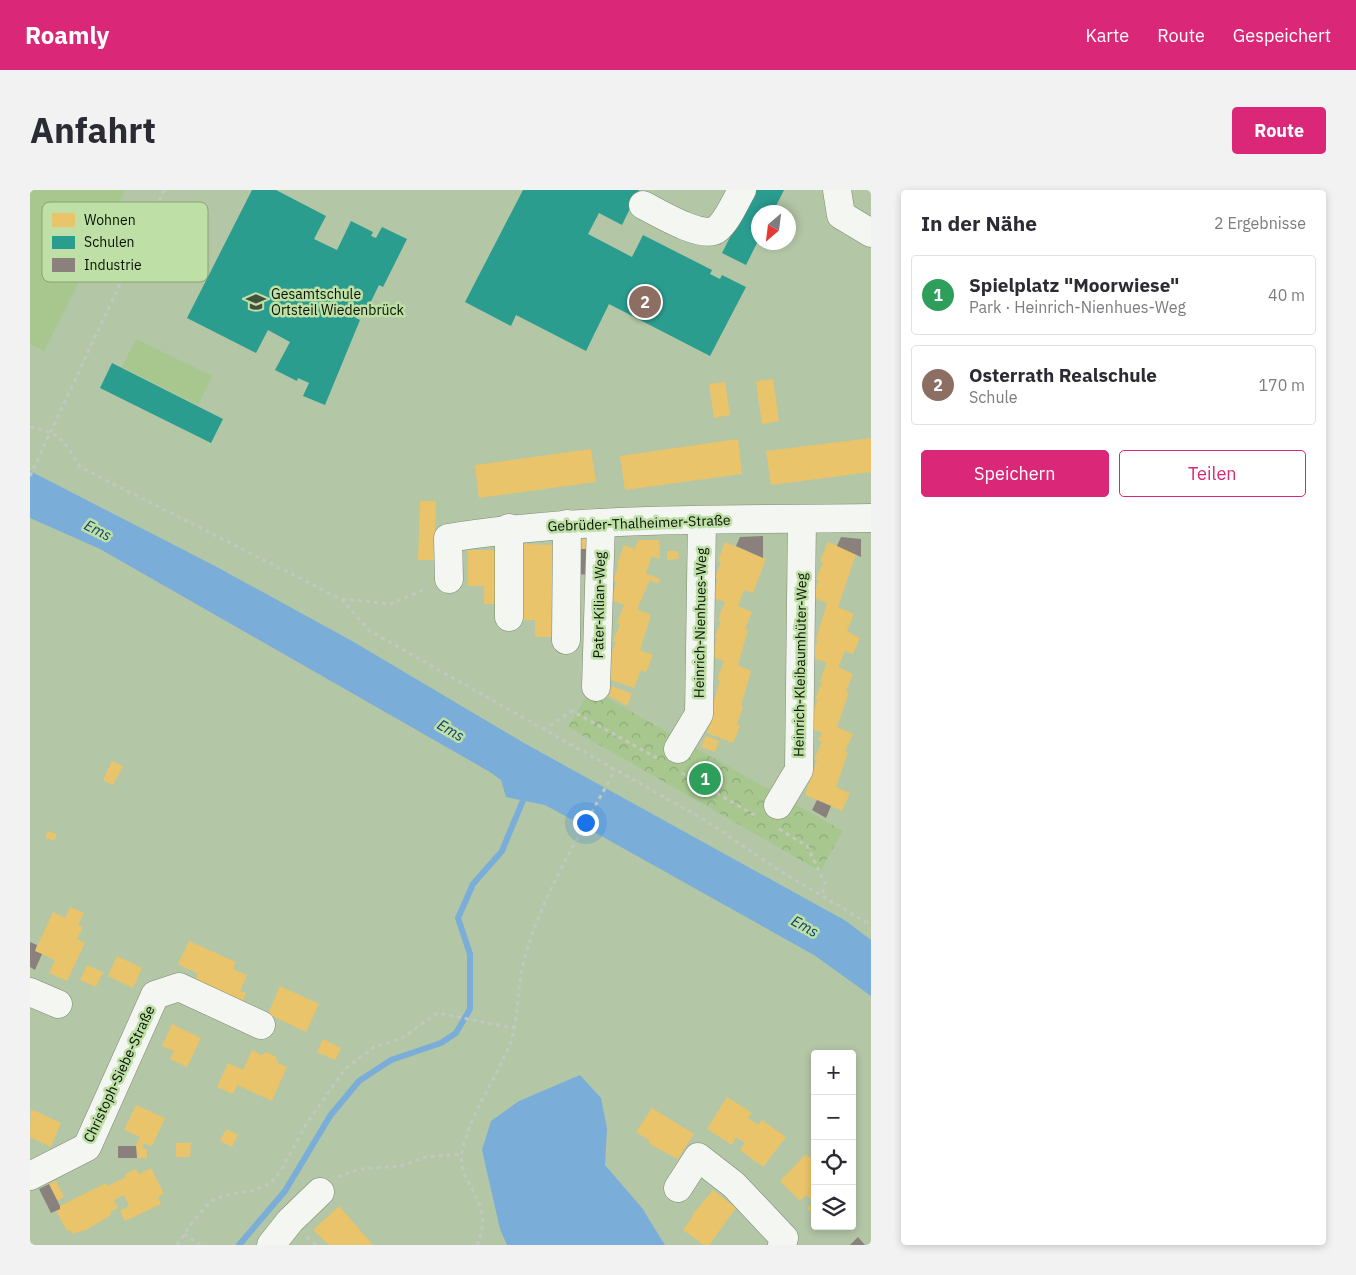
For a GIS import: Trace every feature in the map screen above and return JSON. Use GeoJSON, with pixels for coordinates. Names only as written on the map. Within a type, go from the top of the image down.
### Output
{"type":"FeatureCollection","features":[{"type":"Feature","properties":{"kind":"street"},"geometry":{"type":"LineString","coordinates":[[643,205],[694,230],[708,232],[715,230],[723,221],[742,190]]}},
{"type":"Feature","properties":{"kind":"street"},"geometry":{"type":"LineString","coordinates":[[837,190],[840,215],[871,233]]}},
{"type":"Feature","properties":{"kind":"street","name":"Gebrüder-Thalheimer-Straße"},"geometry":{"type":"LineString","coordinates":[[449,579],[448,538],[509,528],[601,523],[871,518]]}},
{"type":"Feature","properties":{"kind":"street","name":"Heinrich-Kleibaumhüter-Weg"},"geometry":{"type":"LineString","coordinates":[[771,817],[799,770],[802,519]]}},
{"type":"Feature","properties":{"kind":"street","name":"Heinrich-Nienhues-Weg"},"geometry":{"type":"LineString","coordinates":[[672,760],[699,714],[702,521]]}},
{"type":"Feature","properties":{"kind":"street","name":"Pater-Kilian-Weg"},"geometry":{"type":"LineString","coordinates":[[596,687],[601,523]]}},
{"type":"Feature","properties":{"kind":"street"},"geometry":{"type":"LineString","coordinates":[[566,640],[567,524]]}},
{"type":"Feature","properties":{"kind":"street"},"geometry":{"type":"LineString","coordinates":[[509,528],[509,617]]}},
{"type":"Feature","properties":{"kind":"street","name":"Christoph-Siebe-Straße"},"geometry":{"type":"LineString","coordinates":[[30,1176],[87,1146],[155,995],[179,987],[261,1024]]}},
{"type":"Feature","properties":{"kind":"street"},"geometry":{"type":"LineString","coordinates":[[30,992],[58,1004]]}},
{"type":"Feature","properties":{"kind":"street"},"geometry":{"type":"LineString","coordinates":[[678,1188],[698,1157],[734,1185],[784,1238],[782,1245]]}},
{"type":"Feature","properties":{"kind":"street"},"geometry":{"type":"LineString","coordinates":[[271,1245],[290,1221],[320,1192]]}},
{"type":"Feature","properties":{"kind":"path"},"geometry":{"type":"LineString","coordinates":[[158,202],[164,190]]}},
{"type":"Feature","properties":{"kind":"path"},"geometry":{"type":"LineString","coordinates":[[30,476],[121,282]]}},
{"type":"Feature","properties":{"kind":"path"},"geometry":{"type":"LineString","coordinates":[[30,427],[52,432],[60,437],[80,467],[341,599],[370,631],[703,819],[780,872],[871,925]]}},
{"type":"Feature","properties":{"kind":"path"},"geometry":{"type":"LineString","coordinates":[[341,599],[390,604],[449,579]]}},
{"type":"Feature","properties":{"kind":"path"},"geometry":{"type":"LineString","coordinates":[[543,730],[572,711],[672,760],[771,817],[807,846],[825,883],[822,896]]}},
{"type":"Feature","properties":{"kind":"path"},"geometry":{"type":"LineString","coordinates":[[477,1245],[484,1230],[482,1210],[461,1164],[461,1154],[470,1126],[509,1046],[514,1028],[524,958],[542,906],[615,770]]}},
{"type":"Feature","properties":{"kind":"path"},"geometry":{"type":"LineString","coordinates":[[177,1245],[211,1201],[230,1194],[255,1190],[271,1183],[280,1172],[307,1123],[345,1069],[374,1047],[402,1038],[437,1013],[514,1028]]}},
{"type":"Feature","properties":{"kind":"path"},"geometry":{"type":"LineString","coordinates":[[320,1192],[338,1177],[360,1169],[401,1166],[425,1157],[461,1154]]}},
{"type":"Feature","properties":{"kind":"path"},"geometry":{"type":"LineString","coordinates":[[184,1234],[200,1245]]}},
{"type":"Feature","properties":{"kind":"green space"},"geometry":{"type":"Polygon","coordinates":[[[30,190],[125,190],[119,202],[42,202],[42,282],[79,282],[44,351],[30,344],[30,190]]]}},
{"type":"Feature","properties":{"kind":"green space"},"geometry":{"type":"Polygon","coordinates":[[[136,339],[212,376],[198,405],[122,367],[136,339]]]}},
{"type":"Feature","properties":{"kind":"green space"},"geometry":{"type":"Polygon","coordinates":[[[591,689],[843,831],[820,871],[568,727],[591,689]]]}},
{"type":"Feature","properties":{"kind":"water","name":"Ems"},"geometry":{"type":"Polygon","coordinates":[[[30,471],[215,566],[352,641],[524,743],[846,921],[871,940],[871,996],[814,955],[545,805],[506,797],[501,780],[490,772],[100,549],[30,518],[30,471]]]}},
{"type":"Feature","properties":{"kind":"water"},"geometry":{"type":"Polygon","coordinates":[[[580,1075],[601,1098],[607,1128],[605,1165],[642,1208],[665,1245],[507,1245],[500,1229],[482,1150],[491,1121],[519,1101],[580,1075]]]}},
{"type":"Feature","properties":{"kind":"building: Wohnen"},"geometry":{"type":"Polygon","coordinates":[[[773,379],[779,421],[762,424],[756,381],[773,379]]]}},
{"type":"Feature","properties":{"kind":"building: Wohnen"},"geometry":{"type":"Polygon","coordinates":[[[725,382],[730,415],[714,418],[709,384],[725,382]]]}},
{"type":"Feature","properties":{"kind":"building: Wohnen"},"geometry":{"type":"Polygon","coordinates":[[[871,438],[871,472],[771,485],[766,451],[871,438]]]}},
{"type":"Feature","properties":{"kind":"building: Wohnen"},"geometry":{"type":"Polygon","coordinates":[[[738,439],[742,474],[625,490],[620,456],[738,439]]]}},
{"type":"Feature","properties":{"kind":"building: Wohnen"},"geometry":{"type":"Polygon","coordinates":[[[591,449],[596,482],[479,498],[475,465],[591,449]]]}},
{"type":"Feature","properties":{"kind":"building: Wohnen"},"geometry":{"type":"Polygon","coordinates":[[[420,501],[436,501],[434,560],[418,560],[420,501]]]}},
{"type":"Feature","properties":{"kind":"building: Wohnen"},"geometry":{"type":"Polygon","coordinates":[[[578,539],[595,539],[595,549],[578,549],[578,539]]]}},
{"type":"Feature","properties":{"kind":"building: Wohnen"},"geometry":{"type":"Polygon","coordinates":[[[638,540],[659,540],[660,559],[652,556],[646,573],[660,579],[658,584],[650,580],[637,609],[651,615],[640,650],[653,655],[646,672],[641,670],[634,688],[605,678],[612,660],[609,659],[616,642],[613,641],[620,624],[617,623],[624,605],[610,600],[617,582],[613,581],[619,565],[617,564],[624,545],[635,549],[638,540]]]}},
{"type":"Feature","properties":{"kind":"building: Wohnen"},"geometry":{"type":"Polygon","coordinates":[[[725,542],[766,559],[753,593],[744,590],[738,606],[752,612],[745,629],[748,630],[738,665],[751,671],[737,724],[740,726],[733,743],[707,733],[713,716],[710,715],[720,680],[717,679],[724,661],[711,656],[721,621],[718,620],[725,602],[711,597],[718,580],[715,578],[721,562],[718,561],[725,542]]]}},
{"type":"Feature","properties":{"kind":"building: Wohnen"},"geometry":{"type":"Polygon","coordinates":[[[828,542],[856,554],[838,607],[854,614],[847,631],[860,638],[853,654],[845,651],[838,667],[853,674],[846,691],[849,692],[837,727],[853,734],[845,751],[848,752],[836,787],[850,793],[842,811],[805,795],[817,760],[814,759],[822,742],[818,740],[822,733],[810,728],[810,717],[818,700],[815,699],[827,663],[811,657],[818,640],[816,639],[827,603],[812,597],[819,580],[816,579],[823,563],[820,561],[828,542]]]}},
{"type":"Feature","properties":{"kind":"building: Wohnen"},"geometry":{"type":"Polygon","coordinates":[[[521,544],[555,545],[552,637],[535,637],[535,620],[518,620],[521,544]]]}},
{"type":"Feature","properties":{"kind":"building: Wohnen"},"geometry":{"type":"Polygon","coordinates":[[[468,550],[500,550],[500,604],[484,604],[484,586],[468,586],[468,550]]]}},
{"type":"Feature","properties":{"kind":"building: Wohnen"},"geometry":{"type":"Polygon","coordinates":[[[667,551],[678,551],[679,559],[667,560],[667,551]]]}},
{"type":"Feature","properties":{"kind":"building: Wohnen"},"geometry":{"type":"Polygon","coordinates":[[[612,686],[632,694],[627,706],[609,696],[612,686]]]}},
{"type":"Feature","properties":{"kind":"building: Wohnen"},"geometry":{"type":"Polygon","coordinates":[[[706,736],[719,741],[715,752],[701,747],[706,736]]]}},
{"type":"Feature","properties":{"kind":"building: Wohnen"},"geometry":{"type":"Polygon","coordinates":[[[112,761],[123,766],[113,785],[103,780],[112,761]]]}},
{"type":"Feature","properties":{"kind":"building: Wohnen"},"geometry":{"type":"Polygon","coordinates":[[[48,831],[57,835],[54,841],[45,837],[48,831]]]}},
{"type":"Feature","properties":{"kind":"building: Wohnen"},"geometry":{"type":"Polygon","coordinates":[[[70,907],[84,913],[78,925],[83,927],[77,939],[85,943],[67,981],[49,973],[55,960],[35,951],[53,912],[65,918],[70,907]]]}},
{"type":"Feature","properties":{"kind":"building: Wohnen"},"geometry":{"type":"Polygon","coordinates":[[[189,941],[236,962],[233,969],[247,975],[240,991],[246,993],[242,1003],[195,981],[198,974],[178,964],[189,941]]]}},
{"type":"Feature","properties":{"kind":"building: Wohnen"},"geometry":{"type":"Polygon","coordinates":[[[117,956],[142,968],[133,988],[108,976],[117,956]]]}},
{"type":"Feature","properties":{"kind":"building: Wohnen"},"geometry":{"type":"Polygon","coordinates":[[[87,965],[103,972],[96,987],[80,980],[87,965]]]}},
{"type":"Feature","properties":{"kind":"building: Wohnen"},"geometry":{"type":"Polygon","coordinates":[[[280,986],[319,1004],[306,1032],[268,1014],[280,986]]]}},
{"type":"Feature","properties":{"kind":"building: Wohnen"},"geometry":{"type":"Polygon","coordinates":[[[172,1024],[201,1038],[187,1067],[170,1059],[174,1051],[162,1046],[172,1024]]]}},
{"type":"Feature","properties":{"kind":"building: Wohnen"},"geometry":{"type":"Polygon","coordinates":[[[323,1039],[341,1048],[335,1060],[317,1052],[323,1039]]]}},
{"type":"Feature","properties":{"kind":"building: Wohnen"},"geometry":{"type":"Polygon","coordinates":[[[252,1050],[261,1055],[267,1052],[276,1057],[278,1063],[287,1067],[272,1101],[237,1085],[233,1094],[217,1087],[228,1063],[243,1070],[252,1050]]]}},
{"type":"Feature","properties":{"kind":"building: Wohnen"},"geometry":{"type":"Polygon","coordinates":[[[727,1097],[752,1113],[748,1118],[758,1125],[762,1120],[786,1137],[763,1167],[740,1150],[745,1143],[736,1137],[732,1145],[707,1129],[727,1097]]]}},
{"type":"Feature","properties":{"kind":"building: Wohnen"},"geometry":{"type":"Polygon","coordinates":[[[136,1105],[165,1118],[152,1146],[144,1143],[142,1148],[147,1150],[147,1158],[137,1158],[136,1145],[140,1137],[124,1130],[136,1105]]]}},
{"type":"Feature","properties":{"kind":"building: Wohnen"},"geometry":{"type":"Polygon","coordinates":[[[652,1108],[694,1134],[678,1159],[649,1144],[650,1141],[636,1132],[652,1108]]]}},
{"type":"Feature","properties":{"kind":"building: Wohnen"},"geometry":{"type":"Polygon","coordinates":[[[31,1109],[61,1123],[51,1147],[30,1137],[31,1109]]]}},
{"type":"Feature","properties":{"kind":"building: Wohnen"},"geometry":{"type":"Polygon","coordinates":[[[226,1129],[238,1135],[232,1147],[220,1141],[226,1129]]]}},
{"type":"Feature","properties":{"kind":"building: Wohnen"},"geometry":{"type":"Polygon","coordinates":[[[176,1143],[191,1143],[190,1157],[176,1157],[176,1143]]]}},
{"type":"Feature","properties":{"kind":"building: Wohnen"},"geometry":{"type":"Polygon","coordinates":[[[806,1154],[811,1158],[811,1199],[806,1195],[800,1201],[780,1181],[806,1154]]]}},
{"type":"Feature","properties":{"kind":"building: Wohnen"},"geometry":{"type":"Polygon","coordinates":[[[151,1168],[164,1194],[158,1197],[161,1204],[125,1221],[120,1211],[129,1206],[124,1195],[114,1200],[118,1208],[110,1212],[111,1215],[86,1230],[72,1234],[70,1230],[67,1231],[56,1211],[60,1209],[58,1207],[106,1183],[108,1186],[126,1177],[125,1174],[136,1169],[139,1174],[151,1168]]]}},
{"type":"Feature","properties":{"kind":"building: Wohnen"},"geometry":{"type":"Polygon","coordinates":[[[56,1181],[64,1197],[57,1201],[49,1184],[56,1181]]]}},
{"type":"Feature","properties":{"kind":"building: Wohnen"},"geometry":{"type":"Polygon","coordinates":[[[713,1190],[736,1208],[709,1245],[704,1245],[683,1230],[692,1215],[713,1190]]]}},
{"type":"Feature","properties":{"kind":"building: Wohnen"},"geometry":{"type":"Polygon","coordinates":[[[339,1206],[373,1245],[329,1245],[313,1230],[339,1206]]]}},
{"type":"Feature","properties":{"kind":"building: Schulen"},"geometry":{"type":"Polygon","coordinates":[[[252,190],[276,190],[326,216],[314,239],[337,250],[351,221],[373,232],[371,236],[376,238],[382,227],[407,239],[383,287],[379,285],[364,316],[358,313],[356,318],[360,320],[325,405],[303,396],[309,383],[298,378],[297,381],[275,370],[290,342],[268,330],[256,353],[187,318],[205,282],[208,282],[208,277],[252,190]]]}},
{"type":"Feature","properties":{"kind":"building: Schulen"},"geometry":{"type":"Polygon","coordinates":[[[523,190],[639,190],[622,225],[599,213],[588,234],[632,257],[643,235],[712,270],[710,274],[720,279],[722,275],[746,287],[710,356],[609,304],[586,351],[516,315],[511,326],[465,302],[523,190]]]}},
{"type":"Feature","properties":{"kind":"building: Schulen"},"geometry":{"type":"Polygon","coordinates":[[[754,190],[784,190],[776,205],[751,205],[751,250],[754,250],[746,265],[722,253],[754,190]]]}},
{"type":"Feature","properties":{"kind":"building: Schulen"},"geometry":{"type":"Polygon","coordinates":[[[112,363],[223,419],[211,443],[100,388],[112,363]]]}},
{"type":"Feature","properties":{"kind":"building: Industrie"},"geometry":{"type":"Polygon","coordinates":[[[763,536],[763,558],[736,546],[740,537],[763,536]]]}},
{"type":"Feature","properties":{"kind":"building: Industrie"},"geometry":{"type":"Polygon","coordinates":[[[841,537],[861,539],[861,557],[837,546],[841,537]]]}},
{"type":"Feature","properties":{"kind":"building: Industrie"},"geometry":{"type":"Polygon","coordinates":[[[575,549],[594,549],[593,575],[574,574],[575,549]]]}},
{"type":"Feature","properties":{"kind":"building: Industrie"},"geometry":{"type":"Polygon","coordinates":[[[817,800],[831,806],[826,818],[812,810],[817,800]]]}},
{"type":"Feature","properties":{"kind":"building: Industrie"},"geometry":{"type":"Polygon","coordinates":[[[30,942],[37,945],[35,951],[42,954],[35,970],[30,967],[30,942]]]}},
{"type":"Feature","properties":{"kind":"building: Industrie"},"geometry":{"type":"Polygon","coordinates":[[[118,1146],[136,1146],[137,1158],[118,1158],[118,1146]]]}},
{"type":"Feature","properties":{"kind":"building: Industrie"},"geometry":{"type":"Polygon","coordinates":[[[49,1184],[60,1206],[60,1209],[51,1213],[39,1189],[49,1184]]]}},
{"type":"Feature","properties":{"kind":"building: Industrie"},"geometry":{"type":"Polygon","coordinates":[[[858,1237],[865,1245],[850,1245],[858,1237]]]}},
{"type":"Feature","properties":{"kind":"waterway"},"geometry":{"type":"LineString","coordinates":[[239,1245],[285,1191],[330,1116],[359,1081],[391,1060],[441,1043],[456,1033],[470,1009],[470,954],[458,918],[473,884],[502,851],[526,793]]}},
{"type":"Feature","properties":{"kind":"place","name":"Gesamtschule Ortsteil Wiedenbrück"},"geometry":{"type":"Point","coordinates":[256,302]}},
{"type":"Feature","properties":{"kind":"place","name":"Osterrath Realschule"},"geometry":{"type":"Point","coordinates":[645,302]}},
{"type":"Feature","properties":{"kind":"place","name":"Spielplatz \"Moorwiese\""},"geometry":{"type":"Point","coordinates":[705,779]}}]}
